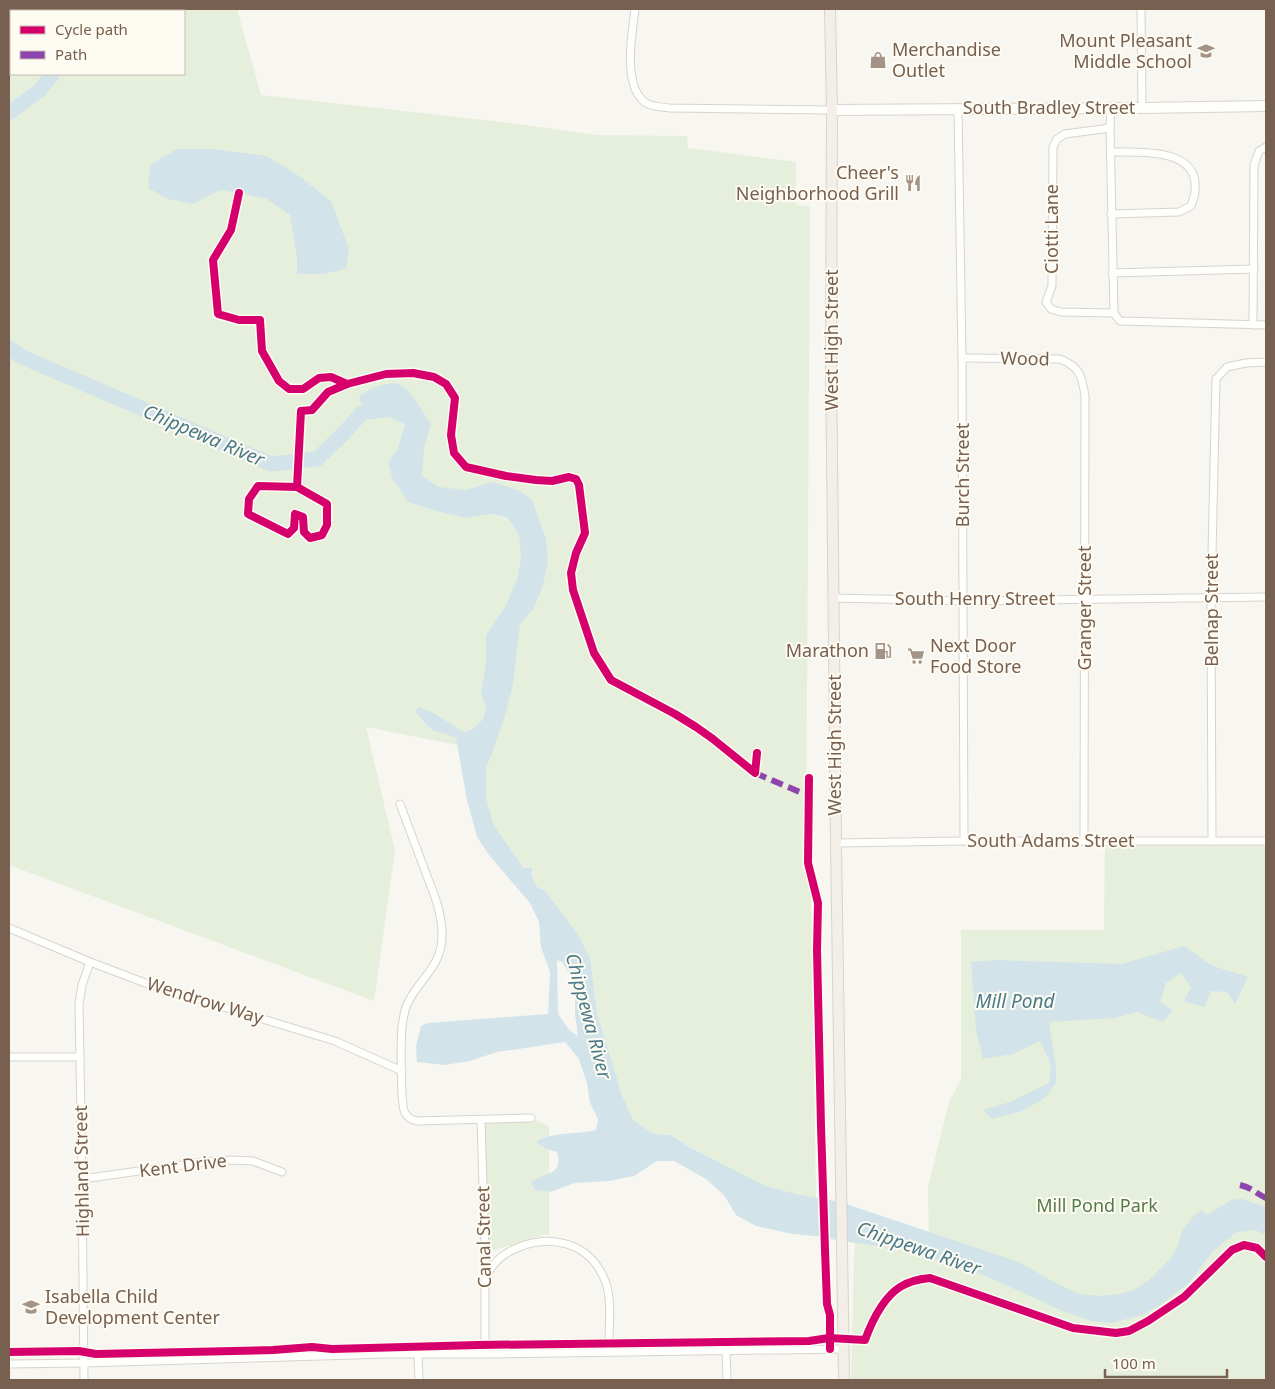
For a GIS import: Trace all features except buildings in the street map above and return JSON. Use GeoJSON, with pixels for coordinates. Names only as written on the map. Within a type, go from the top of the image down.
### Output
{"type":"FeatureCollection","features":[{"type":"Feature","properties":{"kind":"main road","name":"West High Street"},"geometry":{"type":"LineString","coordinates":[[830,9],[832,110],[831,357],[840,1186],[844,1380]]}},
{"type":"Feature","properties":{"kind":"street"},"geometry":{"type":"LineString","coordinates":[[635,9],[630,67],[636,92],[646,103],[670,108],[832,110]]}},
{"type":"Feature","properties":{"kind":"street"},"geometry":{"type":"LineString","coordinates":[[1141,9],[1142,108]]}},
{"type":"Feature","properties":{"kind":"street","name":"South Bradley Street"},"geometry":{"type":"LineString","coordinates":[[832,110],[1266,106]]}},
{"type":"Feature","properties":{"kind":"street","name":"Burch Street"},"geometry":{"type":"LineString","coordinates":[[958,108],[962,358],[964,841]]}},
{"type":"Feature","properties":{"kind":"street"},"geometry":{"type":"LineString","coordinates":[[1111,108],[1114,313],[1120,321],[1266,325]]}},
{"type":"Feature","properties":{"kind":"street","name":"Ciotti Lane"},"geometry":{"type":"LineString","coordinates":[[1110,128],[1065,134],[1056,139],[1053,148],[1052,286],[1046,302],[1051,309],[1061,312],[1114,313]]}},
{"type":"Feature","properties":{"kind":"street"},"geometry":{"type":"LineString","coordinates":[[1253,325],[1254,164],[1259,151],[1266,147]]}},
{"type":"Feature","properties":{"kind":"street"},"geometry":{"type":"LineString","coordinates":[[1111,152],[1150,152],[1173,156],[1191,170],[1195,181],[1195,192],[1191,206],[1179,212],[1112,214]]}},
{"type":"Feature","properties":{"kind":"street"},"geometry":{"type":"LineString","coordinates":[[1112,273],[1254,270]]}},
{"type":"Feature","properties":{"kind":"street","name":"Wood"},"geometry":{"type":"LineString","coordinates":[[962,358],[1060,359],[1071,363],[1082,376]]}},
{"type":"Feature","properties":{"kind":"street","name":"Belnap Street"},"geometry":{"type":"LineString","coordinates":[[1212,841],[1211,598],[1216,378],[1227,367],[1246,363],[1266,362]]}},
{"type":"Feature","properties":{"kind":"street","name":"Granger Street"},"geometry":{"type":"LineString","coordinates":[[1082,376],[1085,396],[1084,840]]}},
{"type":"Feature","properties":{"kind":"street","name":"South Henry Street"},"geometry":{"type":"LineString","coordinates":[[834,598],[963,601],[1266,597]]}},
{"type":"Feature","properties":{"kind":"street"},"geometry":{"type":"LineString","coordinates":[[400,804],[435,896],[440,914],[442,933],[440,951],[435,964],[412,994],[405,1012],[402,1032],[403,1108],[410,1119],[422,1121],[531,1118]]}},
{"type":"Feature","properties":{"kind":"street","name":"South Adams Street"},"geometry":{"type":"LineString","coordinates":[[836,843],[1084,840],[1266,841]]}},
{"type":"Feature","properties":{"kind":"street","name":"Wendrow Way"},"geometry":{"type":"LineString","coordinates":[[9,928],[90,962],[167,991],[343,1044],[402,1071]]}},
{"type":"Feature","properties":{"kind":"street","name":"Highland Street"},"geometry":{"type":"LineString","coordinates":[[84,1380],[79,998],[90,962]]}},
{"type":"Feature","properties":{"kind":"street"},"geometry":{"type":"LineString","coordinates":[[9,1057],[80,1057]]}},
{"type":"Feature","properties":{"kind":"street","name":"Canal Street"},"geometry":{"type":"LineString","coordinates":[[481,1120],[485,1354]]}},
{"type":"Feature","properties":{"kind":"street","name":"Kent Drive"},"geometry":{"type":"LineString","coordinates":[[82,1179],[225,1160],[253,1162],[282,1172]]}},
{"type":"Feature","properties":{"kind":"street"},"geometry":{"type":"LineString","coordinates":[[485,1284],[490,1270],[497,1260],[506,1253],[522,1246],[534,1242],[548,1241],[563,1243],[579,1249],[597,1264],[606,1281],[609,1300],[609,1352]]}},
{"type":"Feature","properties":{"kind":"street"},"geometry":{"type":"LineString","coordinates":[[9,1364],[418,1354],[844,1349]]}},
{"type":"Feature","properties":{"kind":"street"},"geometry":{"type":"LineString","coordinates":[[726,1350],[727,1380]]}},
{"type":"Feature","properties":{"kind":"street"},"geometry":{"type":"LineString","coordinates":[[418,1354],[419,1380]]}},
{"type":"Feature","properties":{"kind":"green space"},"geometry":{"type":"Polygon","coordinates":[[[9,9],[237,9],[261,95],[518,124],[597,135],[687,136],[688,148],[796,162],[796,205],[810,206],[806,863],[802,863],[811,888],[816,1198],[766,1186],[691,1148],[671,1135],[654,1134],[633,1120],[622,1095],[597,1013],[590,958],[580,938],[544,890],[538,888],[534,882],[533,868],[524,868],[521,863],[500,863],[472,807],[472,763],[492,734],[505,680],[512,624],[526,597],[534,572],[536,549],[529,527],[508,510],[474,507],[450,510],[427,499],[412,479],[413,453],[407,411],[389,404],[365,412],[369,420],[388,417],[405,423],[397,450],[388,462],[392,478],[408,501],[436,511],[465,518],[492,514],[508,519],[519,536],[521,558],[517,579],[505,607],[486,635],[486,660],[481,695],[486,706],[483,719],[473,729],[464,732],[432,712],[418,707],[416,711],[421,719],[433,731],[456,738],[458,745],[366,727],[395,851],[374,1001],[9,865],[9,9]]]}},
{"type":"Feature","properties":{"kind":"green space","name":"Mill Pond Park"},"geometry":{"type":"Polygon","coordinates":[[[1105,841],[1266,841],[1266,1380],[851,1380],[856,1227],[929,1250],[928,1187],[949,1102],[961,1079],[961,930],[1104,930],[1105,841]]]}},
{"type":"Feature","properties":{"kind":"green space"},"geometry":{"type":"Polygon","coordinates":[[[531,1118],[549,1126],[549,1235],[543,1235],[485,1253],[481,1120],[531,1118]]]}},
{"type":"Feature","properties":{"kind":"water"},"geometry":{"type":"Polygon","coordinates":[[[177,149],[213,149],[267,156],[299,176],[331,201],[349,249],[346,269],[322,274],[297,274],[297,258],[290,215],[267,199],[220,190],[193,204],[168,199],[148,188],[150,165],[177,149]]]}},
{"type":"Feature","properties":{"kind":"water"},"geometry":{"type":"Polygon","coordinates":[[[397,383],[409,391],[431,424],[424,448],[422,476],[439,487],[466,490],[492,482],[518,490],[532,500],[546,539],[548,561],[543,585],[534,608],[520,624],[513,684],[504,720],[486,769],[486,798],[494,826],[524,868],[533,868],[534,882],[538,888],[544,890],[561,911],[580,938],[590,958],[597,1013],[622,1095],[633,1120],[654,1134],[671,1135],[689,1147],[766,1186],[840,1202],[1019,1262],[1079,1294],[1100,1296],[1119,1294],[1136,1289],[1148,1281],[1171,1258],[1178,1246],[1182,1231],[1193,1217],[1202,1210],[1207,1215],[1231,1200],[1242,1199],[1266,1207],[1266,1235],[1255,1230],[1237,1232],[1213,1251],[1189,1283],[1163,1303],[1142,1315],[1112,1323],[1092,1321],[1060,1310],[983,1275],[908,1250],[792,1234],[756,1226],[736,1215],[724,1195],[706,1179],[674,1161],[657,1161],[634,1176],[609,1181],[575,1183],[550,1192],[535,1190],[531,1183],[552,1172],[558,1166],[557,1152],[545,1148],[536,1142],[550,1136],[596,1130],[598,1119],[590,1103],[587,1083],[579,1059],[565,1042],[497,1052],[470,1061],[445,1065],[417,1062],[416,1046],[421,1026],[428,1023],[548,1014],[550,972],[541,947],[539,922],[530,903],[489,855],[477,837],[467,800],[456,738],[433,731],[415,711],[419,707],[432,712],[464,732],[473,729],[483,719],[486,706],[481,695],[486,660],[486,635],[505,607],[517,579],[521,558],[519,536],[508,518],[492,514],[465,518],[408,502],[392,478],[388,462],[397,450],[405,424],[388,417],[368,420],[359,397],[372,388],[397,383]],[[557,960],[558,1014],[570,1031],[578,1036],[575,994],[571,977],[562,962],[557,960]]]}},
{"type":"Feature","properties":{"kind":"water","name":"Mill Pond"},"geometry":{"type":"Polygon","coordinates":[[[1184,946],[1213,966],[1248,977],[1235,1004],[1227,992],[1211,991],[1205,1007],[1184,1001],[1191,987],[1181,973],[1166,983],[1160,1002],[1173,1010],[1163,1022],[1137,1012],[1115,1018],[1049,1022],[1056,1067],[1056,1083],[1045,1098],[1022,1111],[992,1119],[983,1110],[1010,1102],[1049,1083],[1051,1065],[1040,1041],[1013,1054],[983,1059],[976,1031],[971,962],[994,960],[1122,964],[1184,946]]]}},
{"type":"Feature","properties":{"kind":"waterway","name":"Chippewa River"},"geometry":{"type":"LineString","coordinates":[[9,113],[39,91],[52,75]]}},
{"type":"Feature","properties":{"kind":"waterway","name":"Chippewa River"},"geometry":{"type":"LineString","coordinates":[[9,348],[22,357],[271,464],[317,459],[362,413],[384,406]]}},
{"type":"Feature","properties":{"kind":"marked path"},"geometry":{"type":"LineString","coordinates":[[755,773],[809,796]]}},
{"type":"Feature","properties":{"kind":"marked path"},"geometry":{"type":"LineString","coordinates":[[1240,1185],[1266,1198]]}},
{"type":"Feature","properties":{"kind":"cycle path"},"geometry":{"type":"LineString","coordinates":[[239,193],[231,230],[213,260],[218,314],[239,320],[260,320],[262,351],[279,381],[289,389],[303,389],[319,378],[331,377],[347,384]]}},
{"type":"Feature","properties":{"kind":"cycle path"},"geometry":{"type":"LineString","coordinates":[[297,487],[301,411],[312,410],[328,392],[347,384],[386,374],[413,373],[434,377],[446,384],[455,398],[451,435],[454,453],[466,467],[506,476],[536,480],[552,481],[569,477],[576,479],[579,485],[585,533],[576,553],[571,573],[573,590],[594,653],[611,680],[696,727],[755,773],[757,753]]}},
{"type":"Feature","properties":{"kind":"cycle path"},"geometry":{"type":"LineString","coordinates":[[258,486],[297,487],[327,504],[327,525],[322,535],[310,538],[304,532],[303,517],[295,514],[294,528],[288,534],[248,514],[249,499],[258,486]]}},
{"type":"Feature","properties":{"kind":"cycle path"},"geometry":{"type":"LineString","coordinates":[[809,778],[808,863],[818,903],[817,950],[821,1126],[830,1349]]}},
{"type":"Feature","properties":{"kind":"cycle path"},"geometry":{"type":"LineString","coordinates":[[9,1352],[79,1351],[96,1354],[273,1350],[312,1347],[332,1349],[478,1345],[809,1341],[829,1338],[865,1340],[879,1310],[888,1297],[903,1285],[930,1278],[1073,1328],[1116,1333],[1129,1331],[1148,1321],[1184,1297],[1232,1250],[1244,1245],[1257,1248],[1266,1257]]}},
{"type":"Feature","properties":{"kind":"place","name":"Mount Pleasant Middle School"},"geometry":{"type":"Point","coordinates":[1206,51]}},
{"type":"Feature","properties":{"kind":"place","name":"Merchandise Outlet"},"geometry":{"type":"Point","coordinates":[878,60]}},
{"type":"Feature","properties":{"kind":"place","name":"Cheer's Neighborhood Grill"},"geometry":{"type":"Point","coordinates":[913,183]}},
{"type":"Feature","properties":{"kind":"place","name":"Marathon"},"geometry":{"type":"Point","coordinates":[883,651]}},
{"type":"Feature","properties":{"kind":"place","name":"Next Door Food Store"},"geometry":{"type":"Point","coordinates":[916,656]}},
{"type":"Feature","properties":{"kind":"place","name":"Isabella Child Development Center"},"geometry":{"type":"Point","coordinates":[31,1307]}}]}
